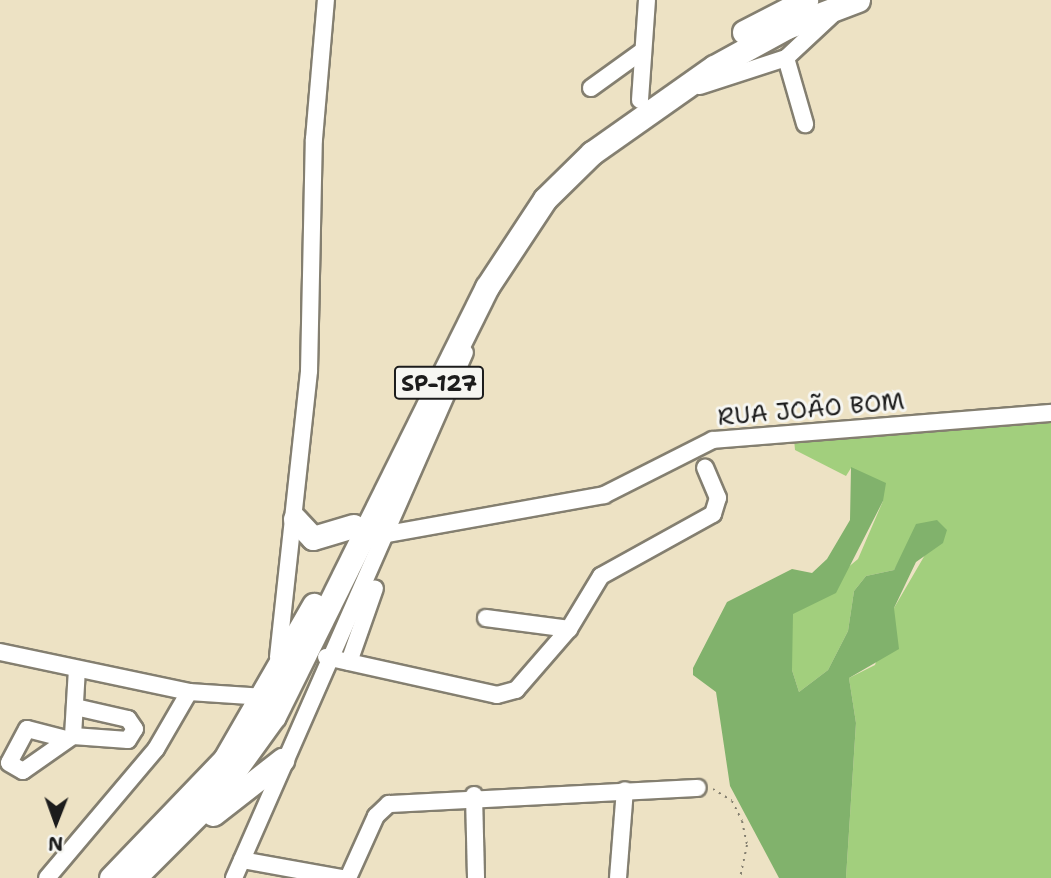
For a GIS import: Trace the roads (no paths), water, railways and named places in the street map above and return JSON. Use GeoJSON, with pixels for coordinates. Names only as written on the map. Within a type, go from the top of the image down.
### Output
{"type":"FeatureCollection","features":[{"type":"Feature","properties":{"kind":"highway","name":"SP-127"},"geometry":{"type":"LineString","coordinates":[[111,878],[206,784],[269,688],[506,227],[567,154],[640,100],[806,0]]}},
{"type":"Feature","properties":{"kind":"highway","name":"SP-127"},"geometry":{"type":"LineString","coordinates":[[134,878],[168,848],[242,764],[286,695],[487,287],[519,234],[569,173],[674,96],[749,46],[852,2]]}},
{"type":"Feature","properties":{"kind":"highway"},"geometry":{"type":"LineString","coordinates":[[295,519],[313,538],[353,526]]}},
{"type":"Feature","properties":{"kind":"highway"},"geometry":{"type":"LineString","coordinates":[[168,848],[282,760]]}},
{"type":"Feature","properties":{"kind":"street"},"geometry":{"type":"LineString","coordinates":[[0,652],[189,692],[269,688],[295,519],[313,312],[314,139],[326,0]]}},
{"type":"Feature","properties":{"kind":"street"},"geometry":{"type":"LineString","coordinates":[[640,100],[641,52],[647,0]]}},
{"type":"Feature","properties":{"kind":"street"},"geometry":{"type":"LineString","coordinates":[[674,96],[786,58],[852,2]]}},
{"type":"Feature","properties":{"kind":"street"},"geometry":{"type":"LineString","coordinates":[[591,88],[641,52]]}},
{"type":"Feature","properties":{"kind":"street"},"geometry":{"type":"LineString","coordinates":[[786,58],[805,124]]}},
{"type":"Feature","properties":{"kind":"street"},"geometry":{"type":"LineString","coordinates":[[234,878],[326,657],[382,535],[437,425],[487,287]]}},
{"type":"Feature","properties":{"kind":"street","name":"RUA JOÃO BOM"},"geometry":{"type":"LineString","coordinates":[[382,535],[604,495],[713,440],[1051,413]]}},
{"type":"Feature","properties":{"kind":"street"},"geometry":{"type":"LineString","coordinates":[[326,657],[504,695],[525,683],[569,629],[615,563],[713,514],[718,498],[705,468]]}},
{"type":"Feature","properties":{"kind":"street"},"geometry":{"type":"LineString","coordinates":[[349,662],[375,588]]}},
{"type":"Feature","properties":{"kind":"street"},"geometry":{"type":"LineString","coordinates":[[486,618],[569,629]]}},
{"type":"Feature","properties":{"kind":"street"},"geometry":{"type":"LineString","coordinates":[[75,707],[128,719],[135,729],[128,740],[70,738],[77,669]]}},
{"type":"Feature","properties":{"kind":"street"},"geometry":{"type":"LineString","coordinates":[[47,878],[156,749],[189,692]]}},
{"type":"Feature","properties":{"kind":"street"},"geometry":{"type":"LineString","coordinates":[[348,878],[376,816],[389,804],[474,795],[698,788]]}},
{"type":"Feature","properties":{"kind":"street"},"geometry":{"type":"LineString","coordinates":[[618,878],[625,790]]}},
{"type":"Feature","properties":{"kind":"street"},"geometry":{"type":"LineString","coordinates":[[474,795],[476,878]]}},
{"type":"Feature","properties":{"kind":"street"},"geometry":{"type":"LineString","coordinates":[[243,860],[342,878]]}}]}
